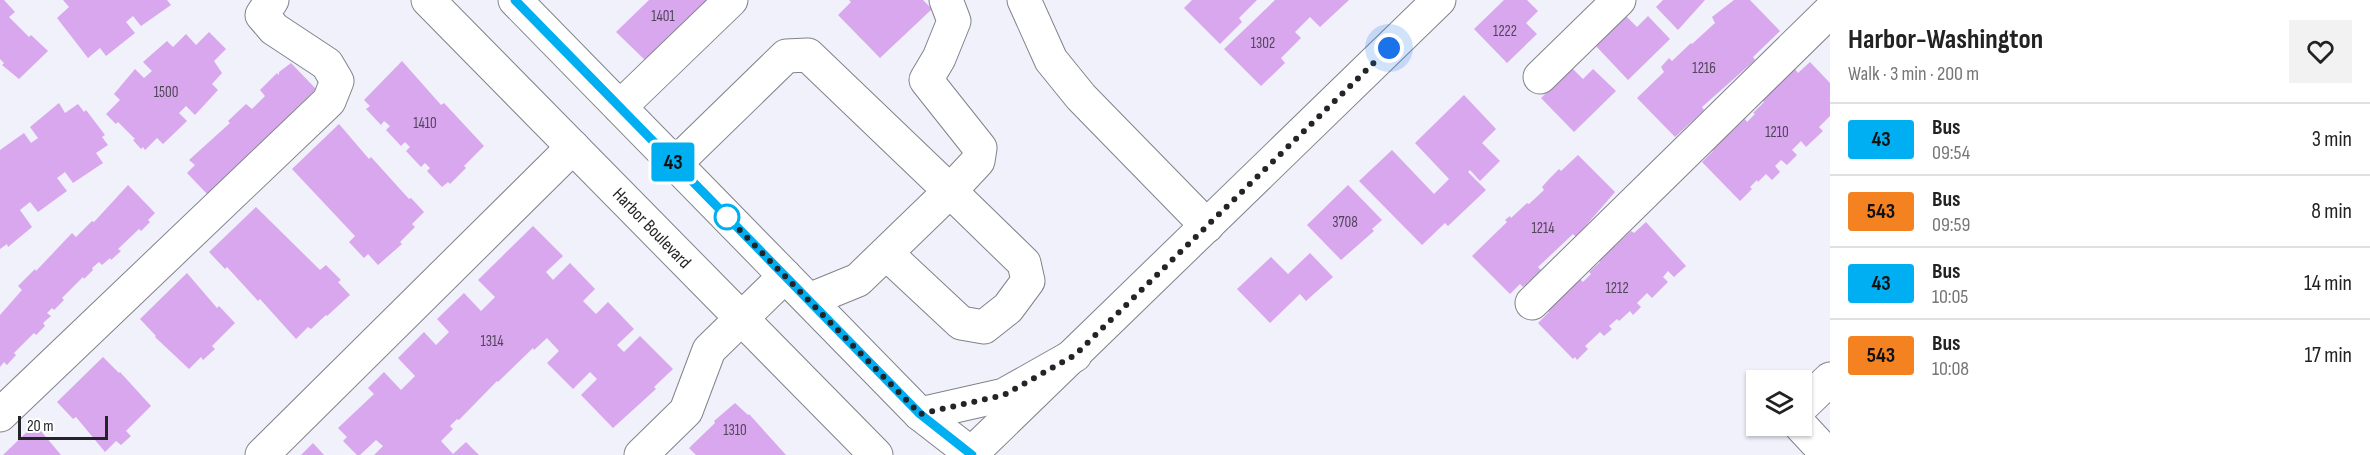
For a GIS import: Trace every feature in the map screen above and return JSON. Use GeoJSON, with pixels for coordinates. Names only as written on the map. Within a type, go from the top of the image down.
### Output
{"type":"FeatureCollection","features":[{"type":"Feature","properties":{"kind":"main road","name":"Harbor Boulevard"},"geometry":{"type":"LineString","coordinates":[[428,0],[876,455]]}},
{"type":"Feature","properties":{"kind":"main road"},"geometry":{"type":"LineString","coordinates":[[514,0],[920,414],[971,455],[1439,0]]}},
{"type":"Feature","properties":{"kind":"main road"},"geometry":{"type":"LineString","coordinates":[[620,107],[731,0]]}},
{"type":"Feature","properties":{"kind":"main road"},"geometry":{"type":"LineString","coordinates":[[808,300],[858,280],[887,254],[978,161],[980,148],[926,80],[939,58],[954,21],[946,0]]}},
{"type":"Feature","properties":{"kind":"main road"},"geometry":{"type":"LineString","coordinates":[[1024,0],[1051,60],[1069,82],[1207,226]]}},
{"type":"Feature","properties":{"kind":"main road"},"geometry":{"type":"LineString","coordinates":[[1540,77],[1619,0]]}},
{"type":"Feature","properties":{"kind":"main road"},"geometry":{"type":"LineString","coordinates":[[0,415],[39,375],[329,101],[337,81],[327,64],[274,29],[259,5]]}},
{"type":"Feature","properties":{"kind":"main road"},"geometry":{"type":"LineString","coordinates":[[1532,303],[1830,11]]}},
{"type":"Feature","properties":{"kind":"main road"},"geometry":{"type":"LineString","coordinates":[[675,164],[786,56],[808,55],[1024,263],[1028,281],[1008,308],[984,327],[961,323],[887,254]]}},
{"type":"Feature","properties":{"kind":"main road"},"geometry":{"type":"LineString","coordinates":[[262,455],[573,147]]}},
{"type":"Feature","properties":{"kind":"main road"},"geometry":{"type":"LineString","coordinates":[[641,455],[686,411],[709,350],[785,276]]}},
{"type":"Feature","properties":{"kind":"main road"},"geometry":{"type":"LineString","coordinates":[[920,414],[1004,395],[1075,355]]}},
{"type":"Feature","properties":{"kind":"main road"},"geometry":{"type":"LineString","coordinates":[[1812,396],[1830,379]]}},
{"type":"Feature","properties":{"kind":"main road"},"geometry":{"type":"LineString","coordinates":[[1810,436],[1828,455]]}},
{"type":"Feature","properties":{"kind":"building"},"geometry":{"type":"Polygon","coordinates":[[[0,0],[4,0],[15,12],[9,17],[29,37],[31,35],[48,51],[19,79],[2,65],[4,63],[0,59],[0,0]]]}},
{"type":"Feature","properties":{"kind":"building"},"geometry":{"type":"Polygon","coordinates":[[[63,0],[167,0],[171,5],[141,26],[133,16],[126,22],[135,33],[106,56],[100,48],[88,58],[57,18],[69,7],[63,0]]]}},
{"type":"Feature","properties":{"kind":"building"},"geometry":{"type":"Polygon","coordinates":[[[649,0],[709,0],[647,62],[616,32],[649,0]]]}},
{"type":"Feature","properties":{"kind":"building"},"geometry":{"type":"Polygon","coordinates":[[[849,0],[923,0],[932,9],[880,58],[838,15],[851,2],[849,0]]]}},
{"type":"Feature","properties":{"kind":"building"},"geometry":{"type":"Polygon","coordinates":[[[1192,0],[1257,0],[1239,18],[1242,22],[1220,44],[1184,8],[1192,0]]]}},
{"type":"Feature","properties":{"kind":"building"},"geometry":{"type":"Polygon","coordinates":[[[1275,0],[1349,0],[1320,27],[1310,17],[1295,32],[1301,38],[1281,58],[1285,63],[1261,86],[1224,49],[1275,0]]]}},
{"type":"Feature","properties":{"kind":"building"},"geometry":{"type":"Polygon","coordinates":[[[1504,0],[1527,0],[1538,11],[1526,23],[1537,34],[1507,63],[1474,29],[1504,0]]]}},
{"type":"Feature","properties":{"kind":"building"},"geometry":{"type":"Polygon","coordinates":[[[1663,0],[1705,0],[1678,30],[1656,7],[1663,0]]]}},
{"type":"Feature","properties":{"kind":"building"},"geometry":{"type":"Polygon","coordinates":[[[1734,0],[1750,0],[1780,31],[1753,57],[1755,60],[1702,107],[1704,110],[1675,137],[1637,98],[1664,72],[1661,67],[1669,58],[1672,61],[1692,44],[1715,23],[1712,17],[1734,0]]]}},
{"type":"Feature","properties":{"kind":"building"},"geometry":{"type":"Polygon","coordinates":[[[1625,15],[1637,27],[1648,16],[1670,39],[1628,80],[1595,45],[1625,15]]]}},
{"type":"Feature","properties":{"kind":"building"},"geometry":{"type":"Polygon","coordinates":[[[209,32],[226,49],[214,61],[222,73],[212,84],[218,90],[195,115],[186,106],[179,113],[187,121],[163,144],[157,138],[145,150],[143,147],[141,149],[133,140],[135,139],[118,122],[116,124],[106,114],[120,100],[114,94],[135,69],[144,78],[152,71],[143,62],[167,41],[173,47],[186,34],[196,45],[209,32]]]}},
{"type":"Feature","properties":{"kind":"building"},"geometry":{"type":"Polygon","coordinates":[[[402,61],[441,105],[444,103],[484,146],[450,184],[448,182],[442,187],[427,171],[430,168],[425,163],[421,167],[406,151],[410,147],[405,142],[401,146],[386,130],[390,126],[384,121],[381,125],[366,109],[370,106],[364,100],[402,61]]]}},
{"type":"Feature","properties":{"kind":"building"},"geometry":{"type":"Polygon","coordinates":[[[1810,62],[1830,83],[1830,116],[1819,127],[1823,131],[1806,147],[1801,141],[1792,150],[1797,155],[1787,165],[1781,160],[1775,166],[1780,172],[1772,180],[1766,174],[1750,187],[1752,189],[1740,201],[1702,162],[1727,133],[1729,134],[1745,119],[1747,122],[1755,114],[1753,113],[1764,102],[1762,99],[1778,83],[1780,84],[1795,69],[1798,73],[1810,62]]]}},
{"type":"Feature","properties":{"kind":"building"},"geometry":{"type":"Polygon","coordinates":[[[291,63],[316,89],[208,195],[187,173],[195,165],[189,160],[230,123],[228,121],[246,104],[252,109],[265,96],[260,90],[291,63]]]}},
{"type":"Feature","properties":{"kind":"building"},"geometry":{"type":"Polygon","coordinates":[[[1572,68],[1583,79],[1593,69],[1616,91],[1574,132],[1541,98],[1572,68]]]}},
{"type":"Feature","properties":{"kind":"building"},"geometry":{"type":"Polygon","coordinates":[[[1464,95],[1496,129],[1482,143],[1500,161],[1480,181],[1470,170],[1468,172],[1486,190],[1448,226],[1445,223],[1422,245],[1359,181],[1392,150],[1434,194],[1449,179],[1415,143],[1464,95]]]}},
{"type":"Feature","properties":{"kind":"building"},"geometry":{"type":"Polygon","coordinates":[[[59,103],[65,113],[78,104],[84,112],[86,110],[105,135],[102,137],[108,145],[96,153],[103,163],[73,183],[65,172],[57,178],[67,191],[38,212],[30,202],[20,210],[32,227],[8,247],[7,244],[0,249],[0,150],[24,133],[31,143],[38,138],[30,127],[59,103]]]}},
{"type":"Feature","properties":{"kind":"building"},"geometry":{"type":"Polygon","coordinates":[[[339,124],[369,159],[371,157],[424,212],[412,224],[415,227],[400,242],[402,244],[378,265],[368,254],[364,258],[349,242],[355,236],[292,169],[339,124]]]}},
{"type":"Feature","properties":{"kind":"building"},"geometry":{"type":"Polygon","coordinates":[[[1578,155],[1615,192],[1576,237],[1573,234],[1538,267],[1541,270],[1523,287],[1520,284],[1510,294],[1472,256],[1507,222],[1505,220],[1510,216],[1511,218],[1527,203],[1529,204],[1544,190],[1542,187],[1559,169],[1561,171],[1578,155]]]}},
{"type":"Feature","properties":{"kind":"building"},"geometry":{"type":"Polygon","coordinates":[[[128,185],[155,213],[148,220],[150,222],[118,249],[121,251],[111,260],[110,258],[102,265],[99,262],[92,268],[93,270],[84,279],[83,277],[62,298],[64,300],[54,310],[52,308],[47,313],[51,316],[43,323],[45,326],[36,335],[34,333],[14,353],[16,355],[7,365],[4,362],[0,367],[0,315],[22,290],[18,286],[35,269],[36,271],[72,233],[76,237],[92,221],[94,222],[128,185]]]}},
{"type":"Feature","properties":{"kind":"building"},"geometry":{"type":"Polygon","coordinates":[[[1348,185],[1382,220],[1372,229],[1374,231],[1341,260],[1307,225],[1348,185]]]}},
{"type":"Feature","properties":{"kind":"building"},"geometry":{"type":"Polygon","coordinates":[[[256,207],[320,270],[326,265],[341,280],[338,282],[350,295],[296,339],[260,299],[258,301],[227,267],[225,269],[209,252],[256,207]]]}},
{"type":"Feature","properties":{"kind":"building"},"geometry":{"type":"Polygon","coordinates":[[[1646,222],[1686,266],[1674,277],[1668,271],[1663,277],[1668,282],[1652,298],[1647,293],[1637,303],[1641,307],[1633,315],[1630,311],[1619,321],[1617,319],[1609,326],[1612,329],[1604,336],[1600,332],[1585,346],[1588,349],[1577,360],[1575,357],[1573,359],[1538,323],[1549,312],[1546,309],[1562,293],[1564,295],[1580,279],[1583,282],[1591,274],[1589,272],[1600,262],[1597,259],[1613,244],[1615,246],[1631,231],[1634,233],[1646,222]]]}},
{"type":"Feature","properties":{"kind":"building"},"geometry":{"type":"Polygon","coordinates":[[[533,226],[563,256],[546,272],[553,280],[570,263],[595,289],[583,301],[596,314],[608,302],[634,329],[617,345],[624,352],[640,336],[673,369],[654,387],[656,389],[613,428],[581,395],[597,379],[590,372],[573,389],[547,363],[559,351],[547,338],[497,381],[459,420],[457,419],[450,426],[453,429],[441,441],[453,454],[466,442],[479,455],[374,455],[383,446],[376,440],[360,455],[357,455],[343,441],[347,437],[338,428],[374,394],[368,388],[384,372],[401,390],[415,376],[398,358],[424,332],[436,345],[449,332],[437,319],[464,293],[481,311],[495,297],[478,280],[533,226]]]}},
{"type":"Feature","properties":{"kind":"building"},"geometry":{"type":"Polygon","coordinates":[[[1310,253],[1333,277],[1306,301],[1300,294],[1270,323],[1237,289],[1271,257],[1288,274],[1310,253]]]}},
{"type":"Feature","properties":{"kind":"building"},"geometry":{"type":"Polygon","coordinates":[[[187,273],[217,308],[219,306],[235,323],[212,346],[215,349],[203,360],[201,357],[189,369],[155,337],[140,319],[187,273]]]}},
{"type":"Feature","properties":{"kind":"building"},"geometry":{"type":"Polygon","coordinates":[[[103,357],[151,406],[126,431],[131,436],[121,445],[116,441],[105,452],[76,417],[73,419],[57,402],[103,357]]]}},
{"type":"Feature","properties":{"kind":"building"},"geometry":{"type":"Polygon","coordinates":[[[735,403],[749,414],[786,455],[696,455],[689,448],[715,423],[714,421],[735,403]]]}},
{"type":"Feature","properties":{"kind":"building"},"geometry":{"type":"Polygon","coordinates":[[[35,424],[61,455],[3,455],[35,424]]]}},
{"type":"Feature","properties":{"kind":"building"},"geometry":{"type":"Polygon","coordinates":[[[313,443],[324,455],[301,455],[313,443]]]}},
{"type":"Feature","properties":{"kind":"bus line","name":"43"},"geometry":{"type":"LineString","coordinates":[[515,0],[920,414],[972,455]]}},
{"type":"Feature","properties":{"kind":"route"},"geometry":{"type":"LineString","coordinates":[[727,217],[722,212],[920,414],[969,404],[1004,395],[1075,355],[1389,48]]}}]}
